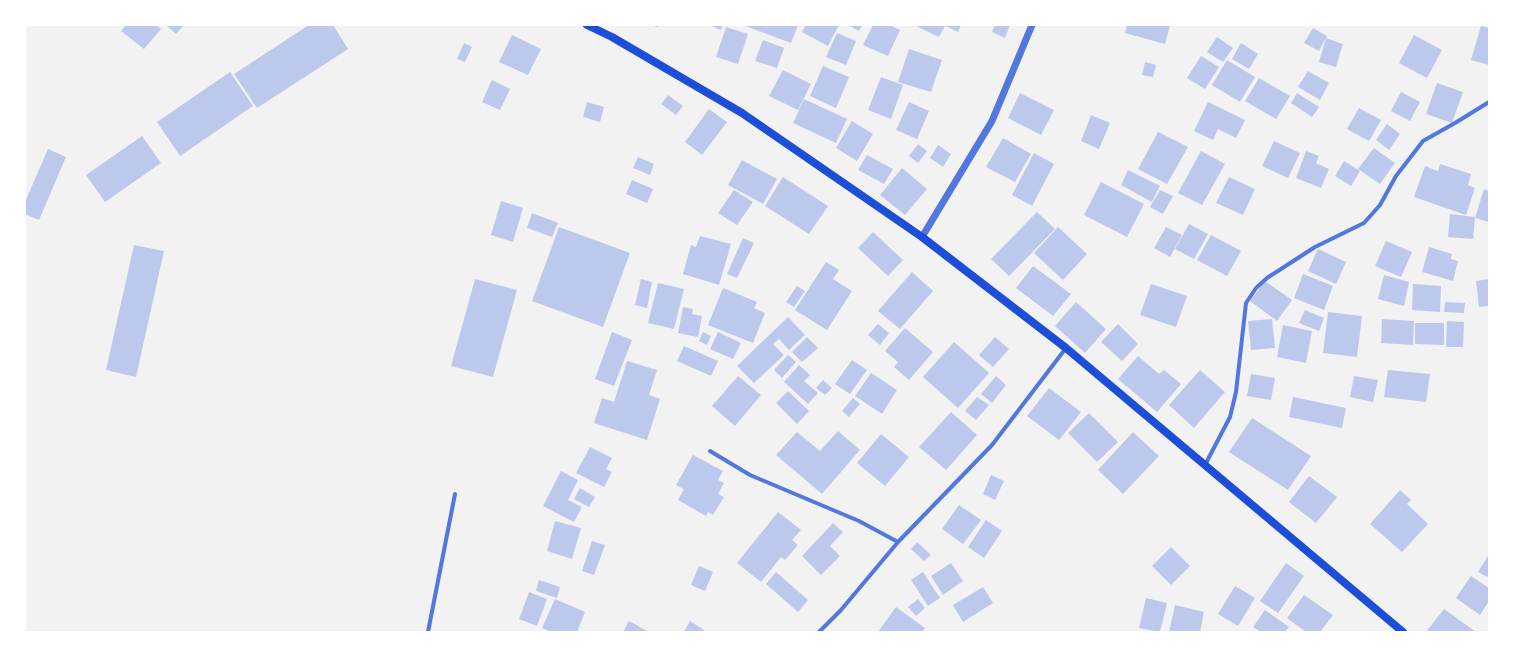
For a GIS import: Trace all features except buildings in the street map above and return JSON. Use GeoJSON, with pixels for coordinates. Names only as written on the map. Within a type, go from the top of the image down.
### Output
{"type":"FeatureCollection","features":[{"type":"Feature","properties":{"kind":"main road"},"geometry":{"type":"LineString","coordinates":[[587,25],[612,37],[742,113],[922,237],[1066,348],[1403,632]]}},
{"type":"Feature","properties":{"kind":"street"},"geometry":{"type":"LineString","coordinates":[[922,237],[992,121],[1032,25]]}},
{"type":"Feature","properties":{"kind":"street"},"geometry":{"type":"LineString","coordinates":[[1205,466],[1230,417],[1236,392],[1246,303],[1256,288],[1267,278],[1315,247],[1364,223],[1380,205],[1396,176],[1423,141],[1455,124],[1489,102]]}},
{"type":"Feature","properties":{"kind":"street"},"geometry":{"type":"LineString","coordinates":[[820,632],[841,610],[898,542],[992,445],[1066,348]]}},
{"type":"Feature","properties":{"kind":"street"},"geometry":{"type":"LineString","coordinates":[[710,450],[750,474],[860,521],[898,542]]}},
{"type":"Feature","properties":{"kind":"street"},"geometry":{"type":"LineString","coordinates":[[428,632],[455,494]]}}]}
